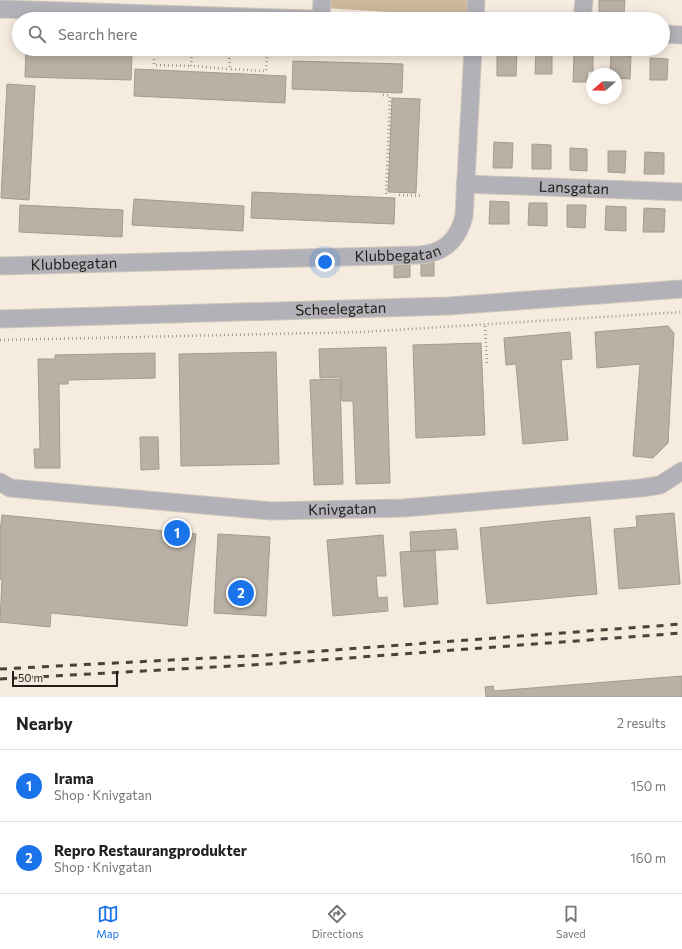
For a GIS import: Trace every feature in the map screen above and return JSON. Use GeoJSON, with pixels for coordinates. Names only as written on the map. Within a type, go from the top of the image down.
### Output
{"type":"FeatureCollection","features":[{"type":"Feature","properties":{"kind":"street"},"geometry":{"type":"LineString","coordinates":[[321,12],[322,0]]}},
{"type":"Feature","properties":{"kind":"street"},"geometry":{"type":"LineString","coordinates":[[475,12],[476,0]]}},
{"type":"Feature","properties":{"kind":"street"},"geometry":{"type":"LineString","coordinates":[[583,12],[584,0]]}},
{"type":"Feature","properties":{"kind":"street"},"geometry":{"type":"LineString","coordinates":[[0,9],[94,12]]}},
{"type":"Feature","properties":{"kind":"street"},"geometry":{"type":"LineString","coordinates":[[670,34],[682,35]]}},
{"type":"Feature","properties":{"kind":"street","name":"Klubbegatan"},"geometry":{"type":"LineString","coordinates":[[0,266],[431,254],[450,244],[461,227],[464,216],[473,56]]}},
{"type":"Feature","properties":{"kind":"street","name":"Lansgatan"},"geometry":{"type":"LineString","coordinates":[[465,184],[682,192]]}},
{"type":"Feature","properties":{"kind":"street","name":"Scheelegatan"},"geometry":{"type":"LineString","coordinates":[[0,319],[448,306],[682,289]]}},
{"type":"Feature","properties":{"kind":"street","name":"Knivgatan"},"geometry":{"type":"LineString","coordinates":[[0,482],[10,488],[272,512],[404,508],[642,488],[660,485],[682,471]]}},
{"type":"Feature","properties":{"kind":"path"},"geometry":{"type":"LineString","coordinates":[[154,56],[154,65],[266,71],[267,56]]}},
{"type":"Feature","properties":{"kind":"path"},"geometry":{"type":"LineString","coordinates":[[191,66],[192,56]]}},
{"type":"Feature","properties":{"kind":"path"},"geometry":{"type":"LineString","coordinates":[[229,56],[230,69]]}},
{"type":"Feature","properties":{"kind":"path"},"geometry":{"type":"LineString","coordinates":[[383,95],[390,96],[386,195]]}},
{"type":"Feature","properties":{"kind":"path"},"geometry":{"type":"LineString","coordinates":[[399,195],[423,196]]}},
{"type":"Feature","properties":{"kind":"path"},"geometry":{"type":"LineString","coordinates":[[0,340],[362,332],[485,326],[682,312]]}},
{"type":"Feature","properties":{"kind":"path"},"geometry":{"type":"LineString","coordinates":[[485,326],[487,365]]}},
{"type":"Feature","properties":{"kind":"shaded area"},"geometry":{"type":"Polygon","coordinates":[[[326,0],[471,0],[470,12],[389,12],[325,8],[326,0]]]}},
{"type":"Feature","properties":{"kind":"building"},"geometry":{"type":"Polygon","coordinates":[[[599,0],[625,0],[624,12],[599,12],[599,0]]]}},
{"type":"Feature","properties":{"kind":"building"},"geometry":{"type":"Polygon","coordinates":[[[26,56],[132,56],[131,80],[25,77],[26,56]]]}},
{"type":"Feature","properties":{"kind":"building"},"geometry":{"type":"Polygon","coordinates":[[[497,56],[517,56],[516,76],[497,76],[497,56]]]}},
{"type":"Feature","properties":{"kind":"building"},"geometry":{"type":"Polygon","coordinates":[[[536,56],[552,56],[552,74],[535,74],[536,56]]]}},
{"type":"Feature","properties":{"kind":"building"},"geometry":{"type":"Polygon","coordinates":[[[574,56],[593,56],[593,68],[586,68],[586,82],[573,82],[574,56]]]}},
{"type":"Feature","properties":{"kind":"building"},"geometry":{"type":"Polygon","coordinates":[[[611,56],[631,56],[630,79],[622,78],[622,68],[610,68],[611,56]]]}},
{"type":"Feature","properties":{"kind":"building"},"geometry":{"type":"Polygon","coordinates":[[[650,58],[668,59],[667,80],[650,80],[650,58]]]}},
{"type":"Feature","properties":{"kind":"building"},"geometry":{"type":"Polygon","coordinates":[[[293,61],[403,64],[402,93],[292,89],[293,61]]]}},
{"type":"Feature","properties":{"kind":"building"},"geometry":{"type":"Polygon","coordinates":[[[135,69],[286,76],[285,103],[134,96],[135,69]]]}},
{"type":"Feature","properties":{"kind":"building"},"geometry":{"type":"Polygon","coordinates":[[[7,84],[35,86],[29,200],[1,198],[7,84]]]}},
{"type":"Feature","properties":{"kind":"building"},"geometry":{"type":"Polygon","coordinates":[[[392,98],[420,99],[416,193],[388,192],[392,98]]]}},
{"type":"Feature","properties":{"kind":"building"},"geometry":{"type":"Polygon","coordinates":[[[494,142],[513,143],[512,168],[493,168],[494,142]]]}},
{"type":"Feature","properties":{"kind":"building"},"geometry":{"type":"Polygon","coordinates":[[[532,144],[551,145],[551,169],[532,169],[532,144]]]}},
{"type":"Feature","properties":{"kind":"building"},"geometry":{"type":"Polygon","coordinates":[[[570,148],[587,149],[587,171],[570,170],[570,148]]]}},
{"type":"Feature","properties":{"kind":"building"},"geometry":{"type":"Polygon","coordinates":[[[608,151],[626,151],[625,173],[608,172],[608,151]]]}},
{"type":"Feature","properties":{"kind":"building"},"geometry":{"type":"Polygon","coordinates":[[[645,152],[664,153],[664,174],[644,174],[645,152]]]}},
{"type":"Feature","properties":{"kind":"building"},"geometry":{"type":"Polygon","coordinates":[[[252,192],[395,198],[394,224],[251,218],[252,192]]]}},
{"type":"Feature","properties":{"kind":"building"},"geometry":{"type":"Polygon","coordinates":[[[134,199],[244,206],[243,231],[132,225],[134,199]]]}},
{"type":"Feature","properties":{"kind":"building"},"geometry":{"type":"Polygon","coordinates":[[[490,201],[509,202],[509,224],[489,224],[490,201]]]}},
{"type":"Feature","properties":{"kind":"building"},"geometry":{"type":"Polygon","coordinates":[[[529,203],[547,203],[547,226],[528,225],[529,203]]]}},
{"type":"Feature","properties":{"kind":"building"},"geometry":{"type":"Polygon","coordinates":[[[20,205],[123,210],[122,237],[19,232],[20,205]]]}},
{"type":"Feature","properties":{"kind":"building"},"geometry":{"type":"Polygon","coordinates":[[[567,205],[586,205],[585,228],[567,227],[567,205]]]}},
{"type":"Feature","properties":{"kind":"building"},"geometry":{"type":"Polygon","coordinates":[[[606,206],[626,207],[626,231],[605,230],[606,206]]]}},
{"type":"Feature","properties":{"kind":"building"},"geometry":{"type":"Polygon","coordinates":[[[644,208],[665,209],[664,232],[643,232],[644,208]]]}},
{"type":"Feature","properties":{"kind":"building"},"geometry":{"type":"Polygon","coordinates":[[[421,261],[434,261],[434,276],[421,276],[421,261]]]}},
{"type":"Feature","properties":{"kind":"building"},"geometry":{"type":"Polygon","coordinates":[[[410,263],[410,277],[394,278],[394,264],[410,263]]]}},
{"type":"Feature","properties":{"kind":"building"},"geometry":{"type":"Polygon","coordinates":[[[668,326],[674,333],[668,443],[653,458],[633,456],[640,364],[597,368],[595,332],[668,326]]]}},
{"type":"Feature","properties":{"kind":"building"},"geometry":{"type":"Polygon","coordinates":[[[570,332],[572,359],[561,360],[568,440],[523,444],[516,364],[506,365],[504,338],[570,332]]]}},
{"type":"Feature","properties":{"kind":"building"},"geometry":{"type":"Polygon","coordinates":[[[481,343],[485,435],[416,438],[413,345],[481,343]]]}},
{"type":"Feature","properties":{"kind":"building"},"geometry":{"type":"Polygon","coordinates":[[[386,347],[390,483],[356,484],[353,401],[342,401],[341,377],[320,378],[319,349],[386,347]]]}},
{"type":"Feature","properties":{"kind":"building"},"geometry":{"type":"Polygon","coordinates":[[[276,352],[279,464],[181,466],[179,354],[276,352]]]}},
{"type":"Feature","properties":{"kind":"building"},"geometry":{"type":"Polygon","coordinates":[[[155,353],[155,378],[68,380],[68,384],[59,384],[60,468],[35,468],[34,449],[40,449],[38,359],[55,359],[55,355],[155,353]]]}},
{"type":"Feature","properties":{"kind":"building"},"geometry":{"type":"Polygon","coordinates":[[[340,379],[343,484],[314,485],[310,380],[340,379]]]}},
{"type":"Feature","properties":{"kind":"building"},"geometry":{"type":"Polygon","coordinates":[[[140,437],[158,437],[159,469],[141,470],[140,437]]]}},
{"type":"Feature","properties":{"kind":"building"},"geometry":{"type":"Polygon","coordinates":[[[674,513],[680,584],[619,589],[614,529],[637,527],[636,516],[674,513]]]}},
{"type":"Feature","properties":{"kind":"building"},"geometry":{"type":"Polygon","coordinates":[[[2,515],[196,534],[187,626],[51,613],[50,627],[0,622],[2,579],[0,579],[0,532],[2,515]]]}},
{"type":"Feature","properties":{"kind":"building"},"geometry":{"type":"Polygon","coordinates":[[[590,517],[597,594],[487,604],[480,528],[590,517]]]}},
{"type":"Feature","properties":{"kind":"building"},"geometry":{"type":"Polygon","coordinates":[[[456,529],[458,549],[411,552],[410,532],[456,529]]]}},
{"type":"Feature","properties":{"kind":"building"},"geometry":{"type":"Polygon","coordinates":[[[218,534],[270,537],[266,616],[214,613],[218,534]]]}},
{"type":"Feature","properties":{"kind":"building"},"geometry":{"type":"Polygon","coordinates":[[[383,535],[386,576],[376,576],[378,598],[387,597],[388,611],[333,616],[327,540],[383,535]]]}},
{"type":"Feature","properties":{"kind":"building"},"geometry":{"type":"Polygon","coordinates":[[[435,550],[438,604],[404,607],[400,552],[435,550]]]}},
{"type":"Feature","properties":{"kind":"building"},"geometry":{"type":"Polygon","coordinates":[[[682,676],[682,697],[486,697],[485,687],[493,686],[494,691],[682,676]]]}},
{"type":"Feature","properties":{"kind":"railway"},"geometry":{"type":"LineString","coordinates":[[0,669],[267,655],[682,624]]}},
{"type":"Feature","properties":{"kind":"railway"},"geometry":{"type":"LineString","coordinates":[[0,679],[268,664],[682,633]]}},
{"type":"Feature","properties":{"kind":"place","name":"Irama"},"geometry":{"type":"Point","coordinates":[177,533]}},
{"type":"Feature","properties":{"kind":"place","name":"Repro Restaurangprodukter"},"geometry":{"type":"Point","coordinates":[241,593]}}]}
